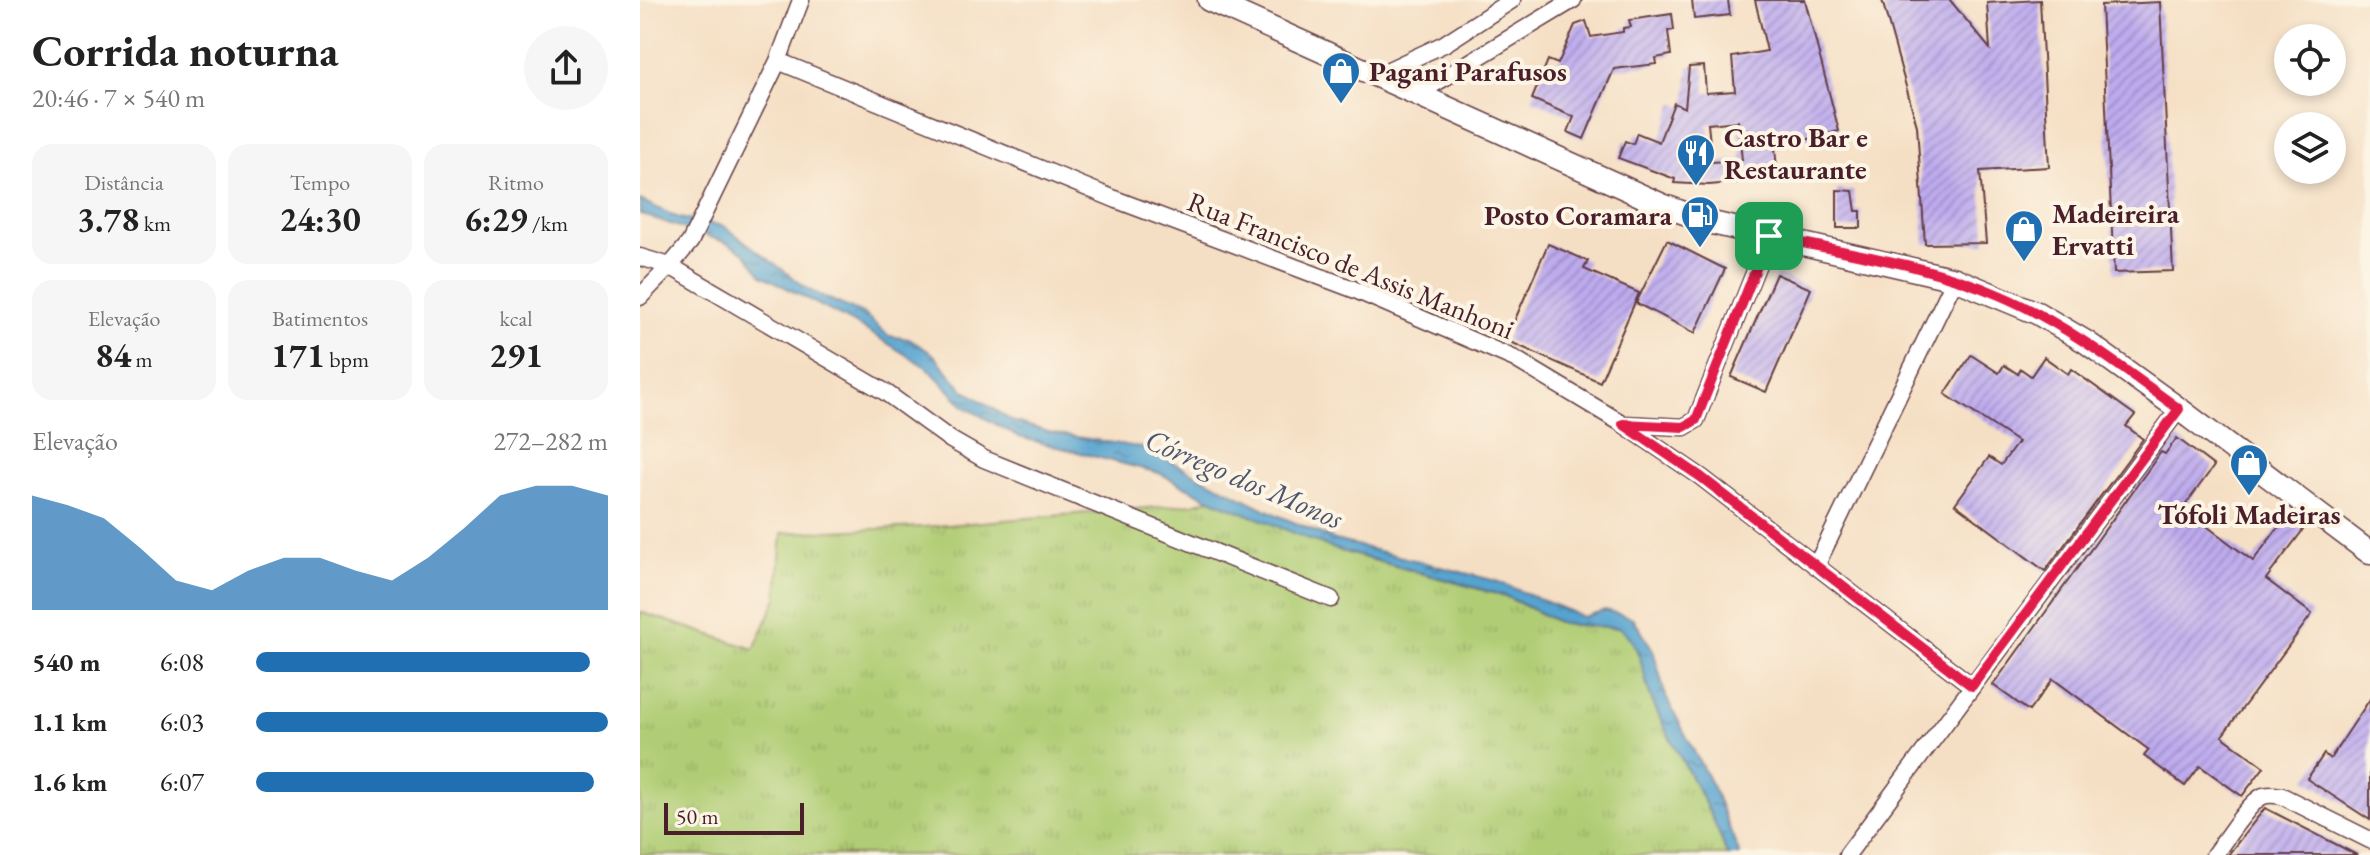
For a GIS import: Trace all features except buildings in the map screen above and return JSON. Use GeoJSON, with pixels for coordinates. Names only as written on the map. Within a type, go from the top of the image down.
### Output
{"type":"FeatureCollection","features":[{"type":"Feature","properties":{"kind":"main road"},"geometry":{"type":"LineString","coordinates":[[1209,0],[1662,205],[1712,223],[1955,279],[2037,313],[2086,342],[2179,409],[2370,553]]}},
{"type":"Feature","properties":{"kind":"street"},"geometry":{"type":"LineString","coordinates":[[640,297],[690,242],[778,61],[801,0]]}},
{"type":"Feature","properties":{"kind":"street"},"geometry":{"type":"LineString","coordinates":[[1378,75],[1444,44],[1512,0]]}},
{"type":"Feature","properties":{"kind":"street"},"geometry":{"type":"LineString","coordinates":[[1419,93],[1573,0]]}},
{"type":"Feature","properties":{"kind":"street","name":"Rua Francisco de Assis Manhoni"},"geometry":{"type":"LineString","coordinates":[[778,61],[1117,200],[1380,300],[1515,359],[1623,424],[1701,477],[1972,686]]}},
{"type":"Feature","properties":{"kind":"street"},"geometry":{"type":"LineString","coordinates":[[1623,424],[1684,427],[1696,420],[1769,236]]}},
{"type":"Feature","properties":{"kind":"street"},"geometry":{"type":"LineString","coordinates":[[640,257],[670,266],[885,392],[951,440],[984,459],[1331,599]]}},
{"type":"Feature","properties":{"kind":"street"},"geometry":{"type":"LineString","coordinates":[[1816,566],[1955,279]]}},
{"type":"Feature","properties":{"kind":"street"},"geometry":{"type":"LineString","coordinates":[[1847,855],[2179,409]]}},
{"type":"Feature","properties":{"kind":"street"},"geometry":{"type":"LineString","coordinates":[[2214,855],[2262,796],[2282,796],[2370,840]]}},
{"type":"Feature","properties":{"kind":"green space"},"geometry":{"type":"Polygon","coordinates":[[[1210,499],[1347,553],[1505,596],[1562,624],[1620,628],[1638,652],[1652,700],[1711,815],[1727,855],[640,855],[640,612],[754,649],[777,598],[782,533],[924,527],[1193,504],[1210,499]]]}},
{"type":"Feature","properties":{"kind":"water"},"geometry":{"type":"Polygon","coordinates":[[[640,200],[679,218],[724,226],[811,291],[865,315],[889,336],[909,339],[933,354],[963,389],[1012,421],[1052,433],[1144,448],[1277,515],[1335,540],[1496,581],[1583,617],[1605,610],[1633,618],[1653,650],[1666,697],[1714,790],[1740,855],[1727,855],[1711,815],[1652,700],[1638,652],[1620,628],[1562,624],[1505,596],[1331,548],[1210,499],[1159,473],[1019,437],[965,407],[929,369],[861,327],[762,275],[745,253],[728,243],[640,214],[640,200]]]}},
{"type":"Feature","properties":{"kind":"place","name":"Pagani Parafusos"},"geometry":{"type":"Point","coordinates":[1341,105]}},
{"type":"Feature","properties":{"kind":"place","name":"Castro Bar e Restaurante"},"geometry":{"type":"Point","coordinates":[1696,187]}},
{"type":"Feature","properties":{"kind":"place","name":"Posto Coramara"},"geometry":{"type":"Point","coordinates":[1700,249]}},
{"type":"Feature","properties":{"kind":"place","name":"Madeireira Ervatti"},"geometry":{"type":"Point","coordinates":[2024,263]}},
{"type":"Feature","properties":{"kind":"place","name":"Tófoli Madeiras"},"geometry":{"type":"Point","coordinates":[2249,497]}},
{"type":"Feature","properties":{"kind":"route"},"geometry":{"type":"LineString","coordinates":[[1769,236],[1955,279],[2000,295],[2086,342],[2179,409],[1972,686],[1701,477],[1623,424],[1684,427],[1696,420],[1769,236]]}},
{"type":"Feature","properties":{"kind":"water label","name":"Córrego dos Monos"},"geometry":{"type":"Point","coordinates":[1244,479]}}]}
